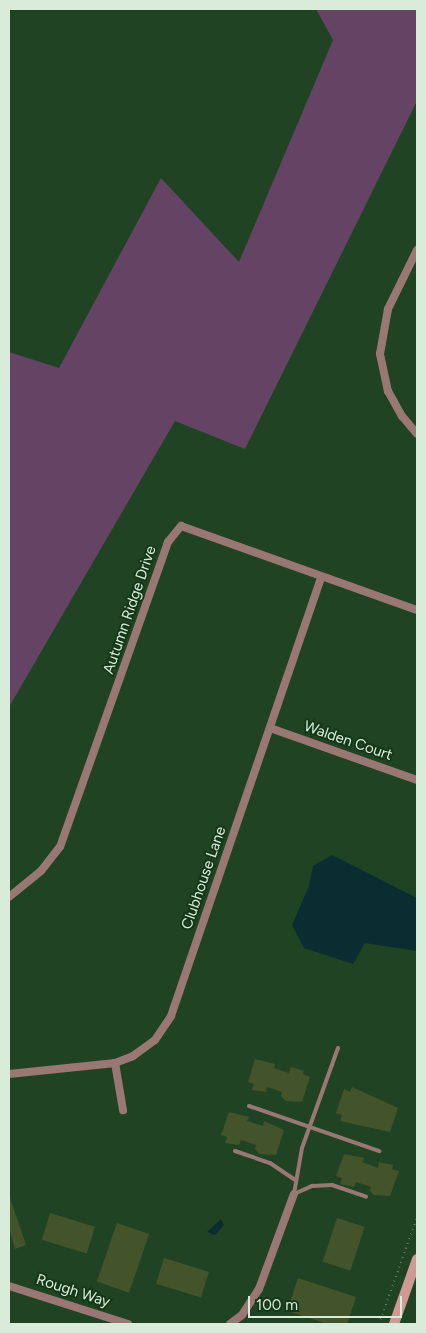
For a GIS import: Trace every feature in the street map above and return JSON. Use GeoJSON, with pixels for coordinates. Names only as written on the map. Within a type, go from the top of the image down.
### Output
{"type":"FeatureCollection","features":[{"type":"Feature","properties":{"kind":"main road"},"geometry":{"type":"LineString","coordinates":[[394,1324],[417,1259]]}},
{"type":"Feature","properties":{"kind":"street"},"geometry":{"type":"LineString","coordinates":[[417,250],[415,261],[388,310],[380,354],[388,391],[402,416],[417,434]]}},
{"type":"Feature","properties":{"kind":"street","name":"Autumn Ridge Drive"},"geometry":{"type":"LineString","coordinates":[[9,897],[41,871],[60,847],[168,542],[181,526],[417,610]]}},
{"type":"Feature","properties":{"kind":"street","name":"Clubhouse Lane"},"geometry":{"type":"LineString","coordinates":[[9,1074],[115,1063],[133,1056],[155,1040],[171,1016],[321,577]]}},
{"type":"Feature","properties":{"kind":"street","name":"Walden Court"},"geometry":{"type":"LineString","coordinates":[[270,728],[417,780]]}},
{"type":"Feature","properties":{"kind":"street"},"geometry":{"type":"LineString","coordinates":[[115,1063],[123,1110]]}},
{"type":"Feature","properties":{"kind":"street"},"geometry":{"type":"LineString","coordinates":[[230,1324],[242,1315],[259,1290],[294,1194]]}},
{"type":"Feature","properties":{"kind":"street","name":"Rough Way"},"geometry":{"type":"LineString","coordinates":[[9,1286],[128,1324]]}},
{"type":"Feature","properties":{"kind":"lane"},"geometry":{"type":"LineString","coordinates":[[338,1048],[308,1127],[295,1180],[294,1194],[312,1186],[332,1185],[366,1197]]}},
{"type":"Feature","properties":{"kind":"lane"},"geometry":{"type":"LineString","coordinates":[[249,1106],[379,1151]]}},
{"type":"Feature","properties":{"kind":"lane"},"geometry":{"type":"LineString","coordinates":[[235,1151],[270,1163],[295,1180]]}},
{"type":"Feature","properties":{"kind":"path"},"geometry":{"type":"LineString","coordinates":[[379,1324],[417,1217]]}},
{"type":"Feature","properties":{"kind":"shaded area"},"geometry":{"type":"Polygon","coordinates":[[[316,9],[417,9],[417,101],[245,449],[175,421],[9,707],[9,352],[59,368],[161,178],[239,262],[333,40],[316,9]]]}},
{"type":"Feature","properties":{"kind":"water"},"geometry":{"type":"Polygon","coordinates":[[[332,855],[417,898],[417,951],[365,943],[353,964],[304,948],[292,925],[309,886],[313,866],[332,855]]]}},
{"type":"Feature","properties":{"kind":"water"},"geometry":{"type":"Polygon","coordinates":[[[221,1219],[224,1225],[215,1235],[207,1232],[221,1219]]]}},
{"type":"Feature","properties":{"kind":"building"},"geometry":{"type":"Polygon","coordinates":[[[255,1059],[275,1064],[274,1068],[289,1073],[291,1067],[304,1071],[303,1074],[310,1077],[302,1102],[286,1101],[281,1096],[282,1092],[267,1087],[266,1092],[252,1090],[254,1084],[248,1082],[255,1059]]]}},
{"type":"Feature","properties":{"kind":"building"},"geometry":{"type":"Polygon","coordinates":[[[352,1087],[398,1108],[390,1132],[340,1121],[342,1115],[336,1113],[344,1089],[350,1092],[352,1087]]]}},
{"type":"Feature","properties":{"kind":"building"},"geometry":{"type":"Polygon","coordinates":[[[229,1112],[249,1117],[247,1121],[263,1126],[264,1121],[284,1130],[276,1155],[259,1154],[255,1149],[256,1145],[241,1140],[239,1145],[225,1143],[227,1137],[221,1135],[229,1112]]]}},
{"type":"Feature","properties":{"kind":"building"},"geometry":{"type":"Polygon","coordinates":[[[344,1154],[364,1158],[362,1162],[378,1168],[379,1162],[393,1165],[392,1169],[399,1171],[390,1196],[374,1195],[370,1191],[371,1187],[356,1182],[354,1187],[340,1184],[342,1178],[336,1176],[344,1154]]]}},
{"type":"Feature","properties":{"kind":"building"},"geometry":{"type":"Polygon","coordinates":[[[9,1195],[26,1245],[15,1249],[9,1228],[9,1195]]]}},
{"type":"Feature","properties":{"kind":"building"},"geometry":{"type":"Polygon","coordinates":[[[50,1213],[95,1227],[87,1254],[42,1240],[50,1213]]]}},
{"type":"Feature","properties":{"kind":"building"},"geometry":{"type":"Polygon","coordinates":[[[337,1218],[365,1227],[350,1271],[323,1262],[337,1218]]]}},
{"type":"Feature","properties":{"kind":"building"},"geometry":{"type":"Polygon","coordinates":[[[117,1223],[149,1234],[129,1293],[97,1282],[117,1223]]]}},
{"type":"Feature","properties":{"kind":"building"},"geometry":{"type":"Polygon","coordinates":[[[164,1258],[209,1272],[201,1298],[156,1284],[164,1258]]]}},
{"type":"Feature","properties":{"kind":"building"},"geometry":{"type":"Polygon","coordinates":[[[298,1278],[356,1297],[347,1324],[328,1324],[287,1311],[298,1278]]]}}]}
